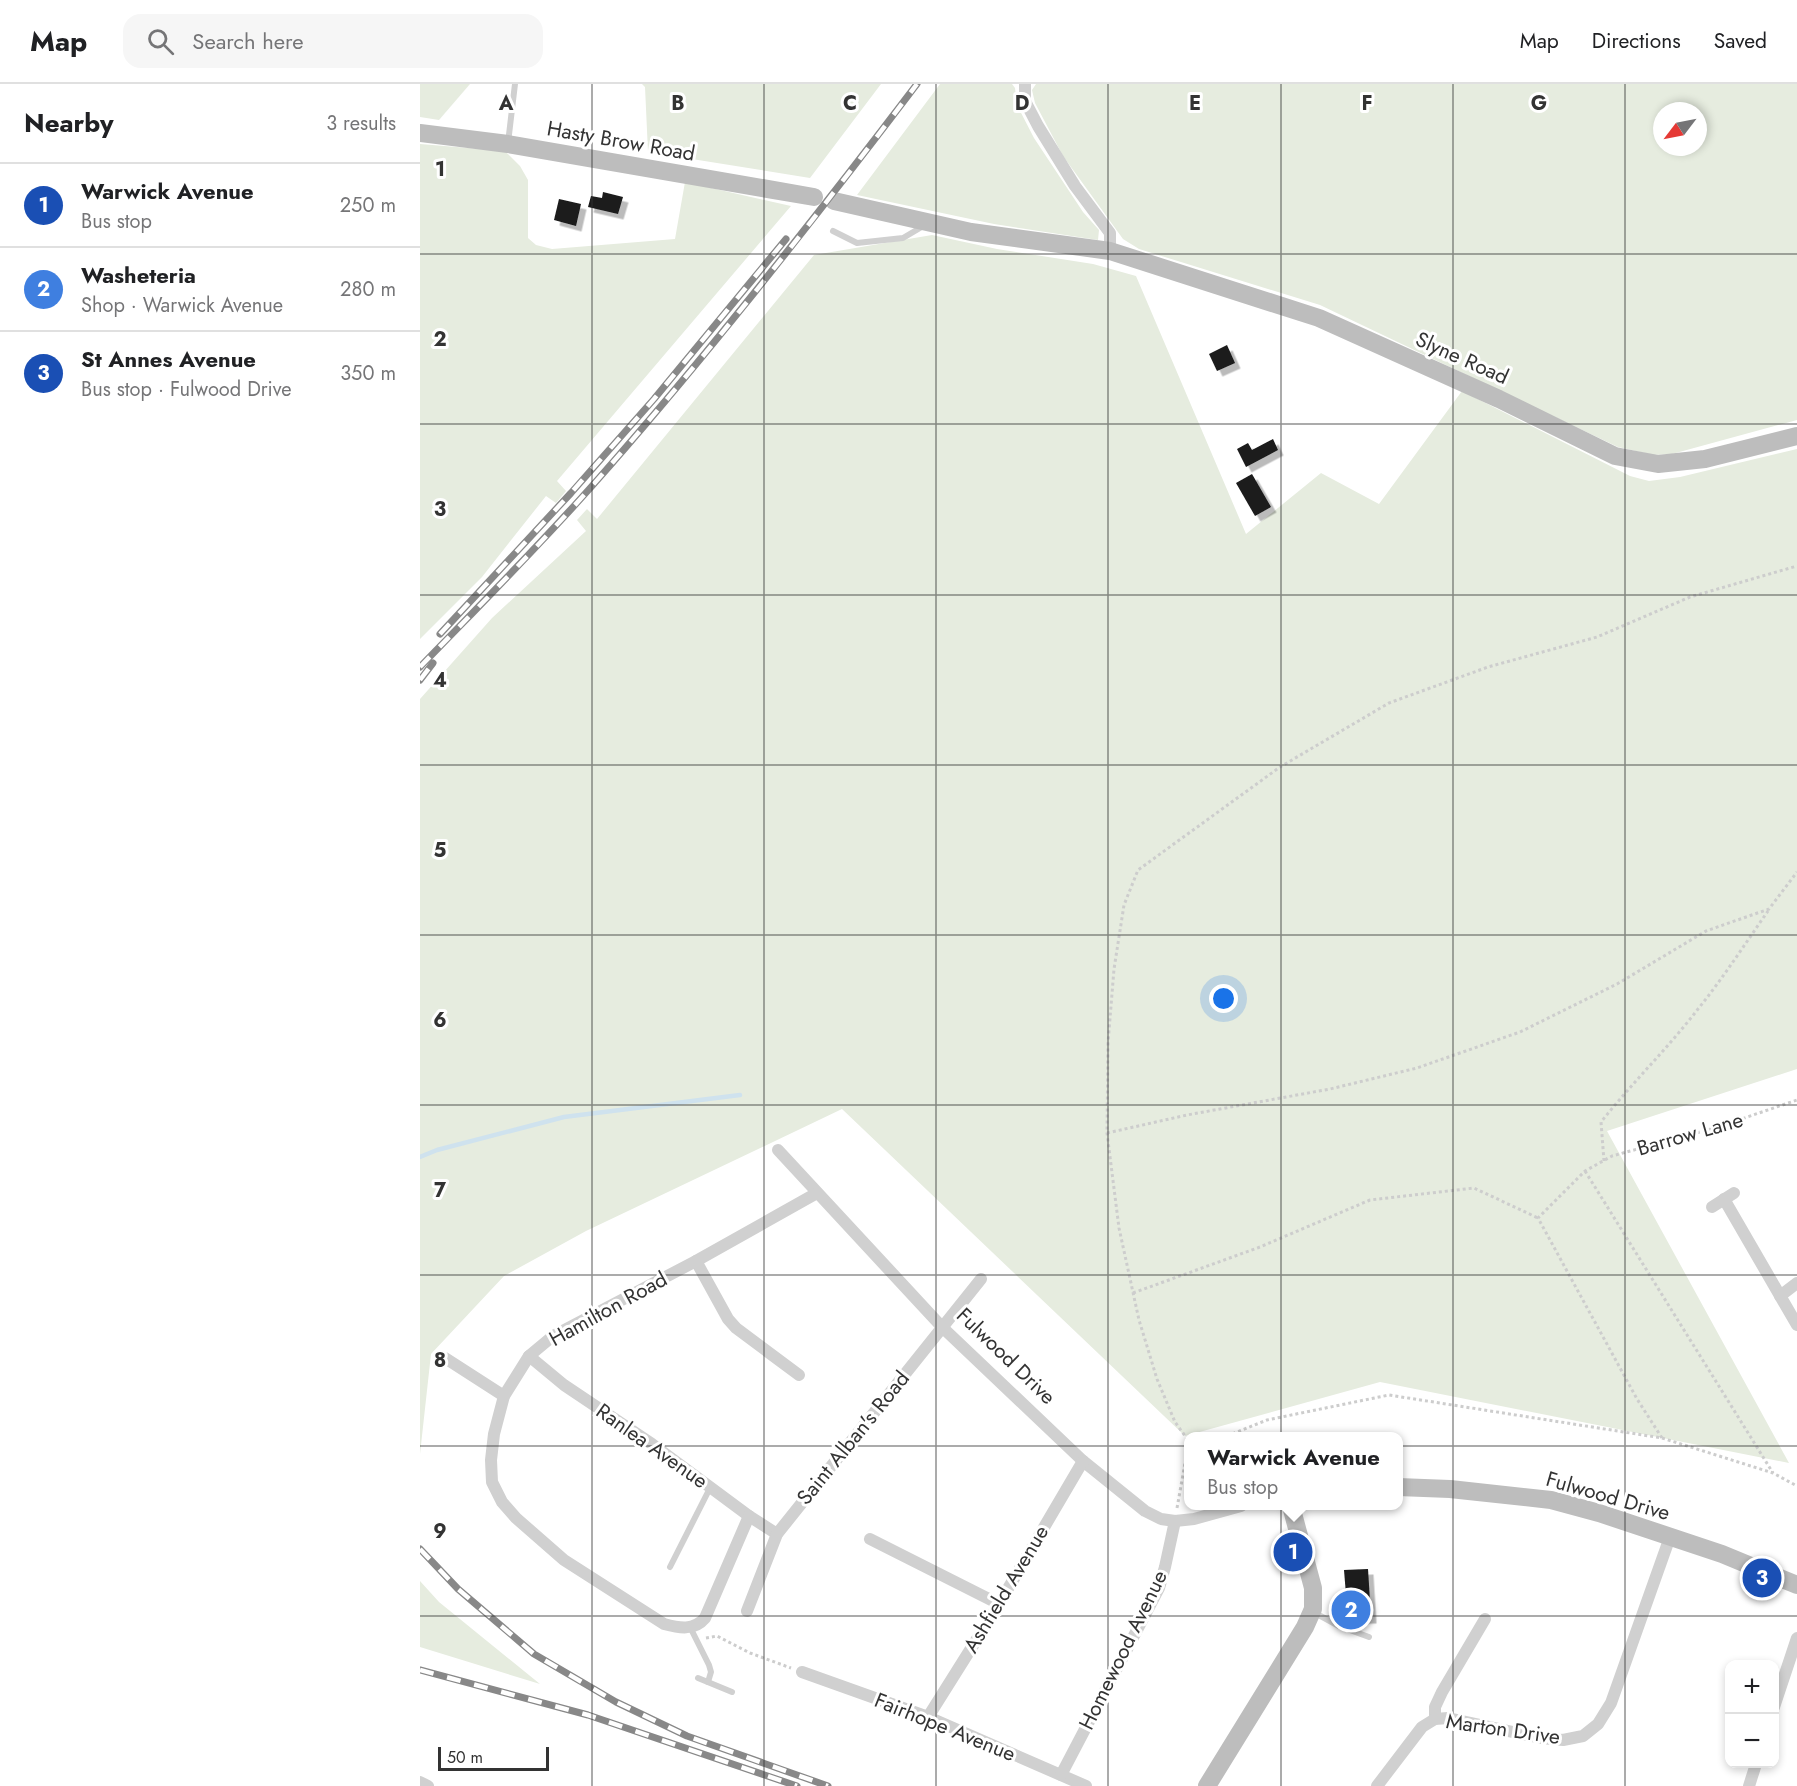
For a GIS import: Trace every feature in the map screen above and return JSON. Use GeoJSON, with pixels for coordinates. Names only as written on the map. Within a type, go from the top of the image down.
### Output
{"type":"FeatureCollection","features":[{"type":"Feature","properties":{"kind":"street"},"geometry":{"type":"LineString","coordinates":[[834,201],[971,232],[1110,251],[1110,233],[1075,186],[1038,126],[1025,101],[1025,84]]}},
{"type":"Feature","properties":{"kind":"street","name":"Hasty Brow Road"},"geometry":{"type":"LineString","coordinates":[[420,133],[508,144],[814,197]]}},
{"type":"Feature","properties":{"kind":"street","name":"Slyne Road"},"geometry":{"type":"LineString","coordinates":[[1110,251],[1319,318],[1499,399],[1615,456],[1658,464],[1682,462],[1706,459],[1797,436]]}},
{"type":"Feature","properties":{"kind":"street","name":"Fulwood Drive"},"geometry":{"type":"LineString","coordinates":[[778,1150],[942,1327],[1083,1461],[1145,1511],[1161,1519],[1174,1521],[1194,1519],[1227,1510]]}},
{"type":"Feature","properties":{"kind":"street","name":"Hamilton Road"},"geometry":{"type":"LineString","coordinates":[[695,1625],[680,1628],[664,1624],[564,1560],[516,1518],[502,1502],[492,1482],[491,1460],[494,1434],[504,1396],[529,1356],[553,1336],[696,1261],[817,1193]]}},
{"type":"Feature","properties":{"kind":"street"},"geometry":{"type":"LineString","coordinates":[[1712,1207],[1729,1196],[1797,1325]]}},
{"type":"Feature","properties":{"kind":"street"},"geometry":{"type":"LineString","coordinates":[[696,1261],[728,1319],[736,1328],[799,1375]]}},
{"type":"Feature","properties":{"kind":"street","name":"Saint Alban's Road"},"geometry":{"type":"LineString","coordinates":[[747,1611],[777,1534],[981,1279]]}},
{"type":"Feature","properties":{"kind":"street"},"geometry":{"type":"LineString","coordinates":[[1780,1296],[1797,1283]]}},
{"type":"Feature","properties":{"kind":"street","name":"Ranlea Avenue"},"geometry":{"type":"LineString","coordinates":[[529,1356],[564,1385],[652,1444],[777,1534]]}},
{"type":"Feature","properties":{"kind":"street"},"geometry":{"type":"LineString","coordinates":[[445,1359],[504,1396]]}},
{"type":"Feature","properties":{"kind":"street","name":"Ashfield Avenue"},"geometry":{"type":"LineString","coordinates":[[928,1717],[999,1604],[1083,1461]]}},
{"type":"Feature","properties":{"kind":"street","name":"Fulwood Drive"},"geometry":{"type":"LineString","coordinates":[[1403,1487],[1450,1489],[1551,1500],[1670,1536],[1722,1554],[1797,1585]]}},
{"type":"Feature","properties":{"kind":"street"},"geometry":{"type":"LineString","coordinates":[[1207,1786],[1305,1627],[1311,1612],[1312,1588],[1292,1510]]}},
{"type":"Feature","properties":{"kind":"street"},"geometry":{"type":"LineString","coordinates":[[695,1625],[705,1618],[749,1516]]}},
{"type":"Feature","properties":{"kind":"street","name":"Homewood Avenue"},"geometry":{"type":"LineString","coordinates":[[1061,1775],[1159,1588],[1174,1521]]}},
{"type":"Feature","properties":{"kind":"street","name":"Marton Drive"},"geometry":{"type":"LineString","coordinates":[[1377,1786],[1422,1727],[1435,1719],[1448,1718],[1541,1738],[1563,1740],[1583,1736],[1598,1724],[1611,1703],[1670,1536]]}},
{"type":"Feature","properties":{"kind":"street"},"geometry":{"type":"LineString","coordinates":[[870,1539],[999,1604]]}},
{"type":"Feature","properties":{"kind":"street"},"geometry":{"type":"LineString","coordinates":[[1435,1719],[1435,1707],[1442,1692],[1485,1619]]}},
{"type":"Feature","properties":{"kind":"street"},"geometry":{"type":"LineString","coordinates":[[1779,1692],[1797,1638]]}},
{"type":"Feature","properties":{"kind":"street","name":"Fairhope Avenue"},"geometry":{"type":"LineString","coordinates":[[802,1672],[928,1717],[1086,1786]]}},
{"type":"Feature","properties":{"kind":"street"},"geometry":{"type":"LineString","coordinates":[[1749,1786],[1755,1768]]}},
{"type":"Feature","properties":{"kind":"street"},"geometry":{"type":"LineString","coordinates":[[420,1782],[428,1786]]}},
{"type":"Feature","properties":{"kind":"lane"},"geometry":{"type":"LineString","coordinates":[[508,144],[515,84]]}},
{"type":"Feature","properties":{"kind":"lane"},"geometry":{"type":"LineString","coordinates":[[833,231],[857,243],[903,238],[928,223]]}},
{"type":"Feature","properties":{"kind":"lane"},"geometry":{"type":"LineString","coordinates":[[670,1567],[710,1487]]}},
{"type":"Feature","properties":{"kind":"lane"},"geometry":{"type":"LineString","coordinates":[[1311,1612],[1369,1637]]}},
{"type":"Feature","properties":{"kind":"lane"},"geometry":{"type":"LineString","coordinates":[[695,1625],[697,1641],[711,1672],[708,1682]]}},
{"type":"Feature","properties":{"kind":"lane"},"geometry":{"type":"LineString","coordinates":[[698,1678],[732,1692]]}},
{"type":"Feature","properties":{"kind":"path"},"geometry":{"type":"LineString","coordinates":[[1184,1434],[1175,1422],[1157,1378],[1139,1320],[1119,1227],[1107,1133],[1108,1043],[1114,969],[1124,905],[1138,870],[1280,767],[1389,703],[1488,667],[1597,637],[1690,597],[1797,566]]}},
{"type":"Feature","properties":{"kind":"path"},"geometry":{"type":"LineString","coordinates":[[1604,1161],[1602,1122],[1699,1008],[1797,872]]}},
{"type":"Feature","properties":{"kind":"path"},"geometry":{"type":"LineString","coordinates":[[1107,1133],[1187,1115],[1330,1089],[1417,1068],[1520,1032],[1617,984],[1706,931],[1769,909]]}},
{"type":"Feature","properties":{"kind":"path","name":"Barrow Lane"},"geometry":{"type":"LineString","coordinates":[[1538,1218],[1585,1171],[1612,1156],[1718,1127],[1797,1100]]}},
{"type":"Feature","properties":{"kind":"path"},"geometry":{"type":"LineString","coordinates":[[1585,1171],[1773,1473]]}},
{"type":"Feature","properties":{"kind":"path"},"geometry":{"type":"LineString","coordinates":[[1133,1293],[1260,1247],[1370,1200],[1474,1188],[1538,1218],[1637,1399],[1662,1438]]}},
{"type":"Feature","properties":{"kind":"path"},"geometry":{"type":"LineString","coordinates":[[1239,1432],[1267,1420],[1389,1395],[1662,1438],[1773,1473],[1797,1486]]}},
{"type":"Feature","properties":{"kind":"path"},"geometry":{"type":"LineString","coordinates":[[1174,1521],[1184,1470]]}},
{"type":"Feature","properties":{"kind":"path"},"geometry":{"type":"LineString","coordinates":[[697,1641],[717,1636],[750,1653],[802,1672]]}},
{"type":"Feature","properties":{"kind":"shaded area"},"geometry":{"type":"Polygon","coordinates":[[[420,84],[470,84],[439,120],[420,117],[420,84]]]}},
{"type":"Feature","properties":{"kind":"shaded area"},"geometry":{"type":"Polygon","coordinates":[[[642,84],[881,84],[810,178],[648,152],[645,87],[642,84]]]}},
{"type":"Feature","properties":{"kind":"shaded area"},"geometry":{"type":"Polygon","coordinates":[[[940,84],[1012,84],[1015,88],[1017,105],[1034,138],[1083,212],[1099,230],[1098,240],[994,224],[857,195],[940,84]]]}},
{"type":"Feature","properties":{"kind":"shaded area"},"geometry":{"type":"Polygon","coordinates":[[[1036,84],[1797,84],[1797,420],[1672,454],[1654,455],[1618,447],[1320,305],[1139,249],[1123,239],[1063,156],[1035,103],[1032,90],[1036,84]]]}},
{"type":"Feature","properties":{"kind":"shaded area"},"geometry":{"type":"Polygon","coordinates":[[[420,144],[505,151],[520,166],[528,180],[528,238],[536,245],[552,249],[675,239],[685,182],[791,206],[557,481],[566,491],[556,503],[546,496],[482,577],[420,639],[420,144]]]}},
{"type":"Feature","properties":{"kind":"shaded area"},"geometry":{"type":"Polygon","coordinates":[[[932,235],[997,249],[1093,264],[1136,276],[1246,534],[1321,473],[1379,504],[1462,391],[1630,476],[1649,481],[1680,477],[1797,449],[1797,1069],[1607,1131],[1789,1463],[1380,1382],[1199,1432],[1184,1432],[1184,1435],[842,1109],[586,1231],[504,1276],[431,1354],[420,1454],[420,699],[492,618],[586,531],[577,520],[587,509],[597,519],[814,255],[932,235]]]}},
{"type":"Feature","properties":{"kind":"shaded area"},"geometry":{"type":"Polygon","coordinates":[[[420,1581],[439,1602],[540,1684],[420,1647],[420,1581]]]}},
{"type":"Feature","properties":{"kind":"building"},"geometry":{"type":"Polygon","coordinates":[[[603,192],[623,197],[618,214],[588,207],[591,196],[602,198],[603,192]]]}},
{"type":"Feature","properties":{"kind":"building"},"geometry":{"type":"Polygon","coordinates":[[[559,199],[581,204],[576,226],[554,220],[559,199]]]}},
{"type":"Feature","properties":{"kind":"building"},"geometry":{"type":"Polygon","coordinates":[[[1227,345],[1235,363],[1217,371],[1209,354],[1227,345]]]}},
{"type":"Feature","properties":{"kind":"building"},"geometry":{"type":"Polygon","coordinates":[[[1273,439],[1278,450],[1246,467],[1237,449],[1248,443],[1252,450],[1273,439]]]}},
{"type":"Feature","properties":{"kind":"building"},"geometry":{"type":"Polygon","coordinates":[[[1252,474],[1271,507],[1255,516],[1236,483],[1252,474]]]}},
{"type":"Feature","properties":{"kind":"building"},"geometry":{"type":"Polygon","coordinates":[[[1368,1569],[1371,1618],[1348,1619],[1344,1570],[1368,1569]]]}},
{"type":"Feature","properties":{"kind":"waterway"},"geometry":{"type":"LineString","coordinates":[[420,1157],[437,1150],[564,1117],[740,1095]]}},
{"type":"Feature","properties":{"kind":"railway"},"geometry":{"type":"LineString","coordinates":[[420,667],[550,532],[676,388],[758,288],[917,84]]}},
{"type":"Feature","properties":{"kind":"railway"},"geometry":{"type":"LineString","coordinates":[[440,634],[571,493],[654,399],[786,239]]}},
{"type":"Feature","properties":{"kind":"railway"},"geometry":{"type":"LineString","coordinates":[[420,680],[433,663]]}},
{"type":"Feature","properties":{"kind":"railway"},"geometry":{"type":"LineString","coordinates":[[420,1549],[458,1589],[534,1654],[616,1702],[687,1736],[828,1786]]}},
{"type":"Feature","properties":{"kind":"railway"},"geometry":{"type":"LineString","coordinates":[[420,1670],[588,1715],[797,1786]]}},
{"type":"Feature","properties":{"kind":"place","name":"Warwick Avenue"},"geometry":{"type":"Point","coordinates":[1293,1552]}},
{"type":"Feature","properties":{"kind":"place","name":"St Annes Avenue"},"geometry":{"type":"Point","coordinates":[1762,1578]}},
{"type":"Feature","properties":{"kind":"place","name":"Washeteria"},"geometry":{"type":"Point","coordinates":[1351,1610]}}]}
